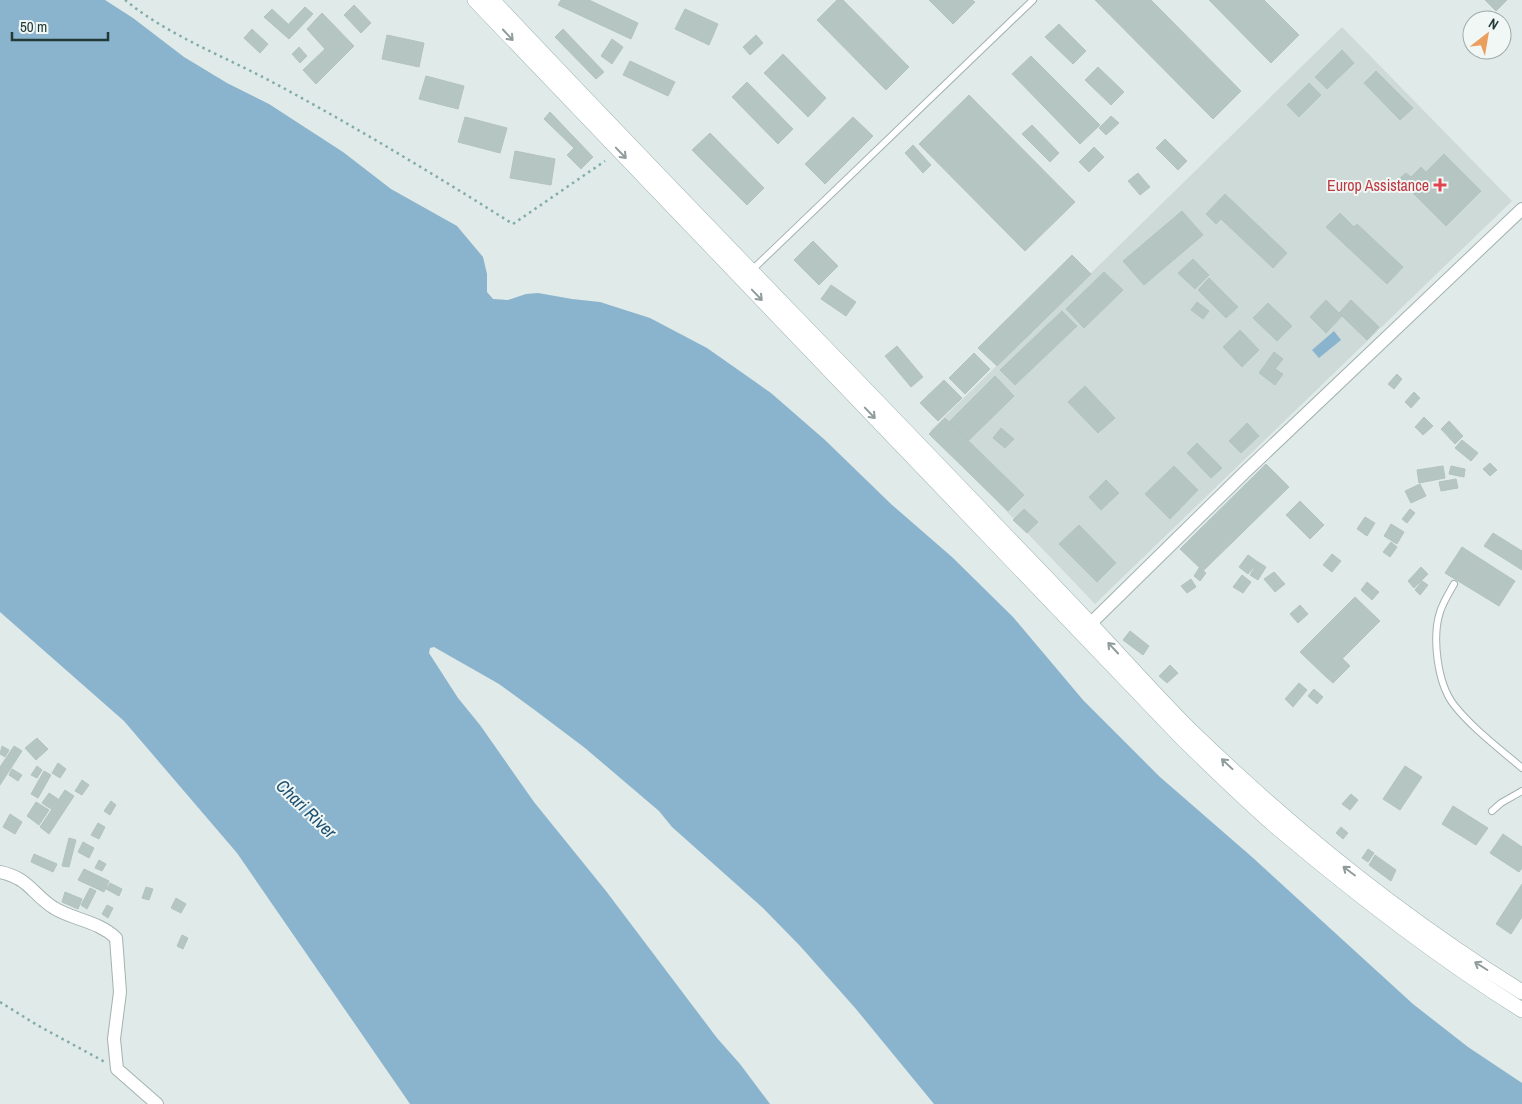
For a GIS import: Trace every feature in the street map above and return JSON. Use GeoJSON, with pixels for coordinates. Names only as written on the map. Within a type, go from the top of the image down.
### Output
{"type":"FeatureCollection","features":[{"type":"Feature","properties":{"kind":"main road"},"geometry":{"type":"LineString","coordinates":[[475,0],[746,275],[1085,628],[1187,727],[1262,797],[1315,842],[1421,926],[1522,992]]}},
{"type":"Feature","properties":{"kind":"main road"},"geometry":{"type":"LineString","coordinates":[[492,0],[746,275]]}},
{"type":"Feature","properties":{"kind":"main road"},"geometry":{"type":"LineString","coordinates":[[1085,628],[1182,738],[1278,828],[1357,893],[1440,956],[1522,1010]]}},
{"type":"Feature","properties":{"kind":"street"},"geometry":{"type":"LineString","coordinates":[[1085,628],[1522,209]]}},
{"type":"Feature","properties":{"kind":"street"},"geometry":{"type":"LineString","coordinates":[[0,872],[23,880],[52,907],[102,927],[116,938],[120,992],[114,1039],[117,1069],[157,1104]]}},
{"type":"Feature","properties":{"kind":"lane"},"geometry":{"type":"LineString","coordinates":[[746,275],[1033,0]]}},
{"type":"Feature","properties":{"kind":"lane"},"geometry":{"type":"LineString","coordinates":[[1454,584],[1440,610],[1437,626],[1438,662],[1445,686],[1453,704],[1522,768]]}},
{"type":"Feature","properties":{"kind":"lane"},"geometry":{"type":"LineString","coordinates":[[1492,811],[1501,803],[1522,791]]}},
{"type":"Feature","properties":{"kind":"path"},"geometry":{"type":"LineString","coordinates":[[125,0],[142,14],[192,42],[272,82],[372,137],[514,224],[605,162]]}},
{"type":"Feature","properties":{"kind":"path"},"geometry":{"type":"LineString","coordinates":[[0,1002],[37,1025],[117,1069]]}},
{"type":"Feature","properties":{"kind":"shaded area"},"geometry":{"type":"Polygon","coordinates":[[[1342,27],[1512,201],[1095,604],[930,431],[1342,27]]]}},
{"type":"Feature","properties":{"kind":"water","name":"Chari River"},"geometry":{"type":"Polygon","coordinates":[[[0,0],[105,0],[133,18],[184,57],[227,83],[269,104],[343,152],[391,189],[457,226],[483,257],[487,274],[487,292],[493,299],[508,300],[526,294],[538,293],[600,302],[650,318],[707,348],[771,393],[825,440],[891,504],[952,557],[1013,617],[1083,700],[1160,777],[1252,857],[1413,1004],[1468,1047],[1522,1083],[1522,1104],[934,1104],[856,1009],[801,947],[763,908],[672,827],[659,811],[585,748],[499,684],[434,647],[430,648],[429,653],[458,698],[480,725],[534,802],[606,891],[717,1038],[740,1064],[770,1104],[410,1104],[237,853],[124,721],[0,612],[0,0]]]}},
{"type":"Feature","properties":{"kind":"water"},"geometry":{"type":"Polygon","coordinates":[[[1334,331],[1341,340],[1319,358],[1312,350],[1334,331]]]}},
{"type":"Feature","properties":{"kind":"building"},"geometry":{"type":"Polygon","coordinates":[[[561,0],[589,0],[638,23],[631,39],[558,5],[561,0]]]}},
{"type":"Feature","properties":{"kind":"building"},"geometry":{"type":"Polygon","coordinates":[[[837,0],[843,0],[909,67],[886,90],[817,20],[837,0]]]}},
{"type":"Feature","properties":{"kind":"building"},"geometry":{"type":"Polygon","coordinates":[[[929,0],[972,0],[975,2],[953,24],[929,0]]]}},
{"type":"Feature","properties":{"kind":"building"},"geometry":{"type":"Polygon","coordinates":[[[1095,0],[1151,0],[1241,91],[1213,119],[1095,0]]]}},
{"type":"Feature","properties":{"kind":"building"},"geometry":{"type":"Polygon","coordinates":[[[1209,0],[1264,0],[1299,35],[1271,63],[1209,0]]]}},
{"type":"Feature","properties":{"kind":"building"},"geometry":{"type":"Polygon","coordinates":[[[1485,0],[1507,0],[1497,10],[1485,0]]]}},
{"type":"Feature","properties":{"kind":"building"},"geometry":{"type":"Polygon","coordinates":[[[354,5],[371,23],[361,33],[344,15],[354,5]]]}},
{"type":"Feature","properties":{"kind":"building"},"geometry":{"type":"Polygon","coordinates":[[[305,7],[313,14],[289,39],[281,32],[305,7]]]}},
{"type":"Feature","properties":{"kind":"building"},"geometry":{"type":"Polygon","coordinates":[[[272,9],[288,24],[281,32],[264,17],[272,9]]]}},
{"type":"Feature","properties":{"kind":"building"},"geometry":{"type":"Polygon","coordinates":[[[685,9],[718,24],[709,45],[675,29],[685,9]]]}},
{"type":"Feature","properties":{"kind":"building"},"geometry":{"type":"Polygon","coordinates":[[[322,13],[354,46],[316,84],[303,70],[325,49],[307,29],[322,13]]]}},
{"type":"Feature","properties":{"kind":"building"},"geometry":{"type":"Polygon","coordinates":[[[1059,24],[1086,51],[1073,64],[1045,37],[1059,24]]]}},
{"type":"Feature","properties":{"kind":"building"},"geometry":{"type":"Polygon","coordinates":[[[252,29],[268,44],[260,53],[244,38],[252,29]]]}},
{"type":"Feature","properties":{"kind":"building"},"geometry":{"type":"Polygon","coordinates":[[[563,29],[604,72],[596,79],[555,37],[563,29]]]}},
{"type":"Feature","properties":{"kind":"building"},"geometry":{"type":"Polygon","coordinates":[[[387,35],[424,43],[419,67],[382,59],[387,35]]]}},
{"type":"Feature","properties":{"kind":"building"},"geometry":{"type":"Polygon","coordinates":[[[756,35],[763,43],[750,55],[743,47],[756,35]]]}},
{"type":"Feature","properties":{"kind":"building"},"geometry":{"type":"Polygon","coordinates":[[[612,39],[623,47],[612,64],[601,56],[612,39]]]}},
{"type":"Feature","properties":{"kind":"building"},"geometry":{"type":"Polygon","coordinates":[[[299,47],[307,56],[300,63],[292,54],[299,47]]]}},
{"type":"Feature","properties":{"kind":"building"},"geometry":{"type":"Polygon","coordinates":[[[1342,50],[1354,63],[1327,89],[1315,77],[1342,50]]]}},
{"type":"Feature","properties":{"kind":"building"},"geometry":{"type":"Polygon","coordinates":[[[783,54],[826,98],[808,117],[764,73],[783,54]]]}},
{"type":"Feature","properties":{"kind":"building"},"geometry":{"type":"Polygon","coordinates":[[[1031,56],[1100,125],[1080,144],[1012,74],[1031,56]]]}},
{"type":"Feature","properties":{"kind":"building"},"geometry":{"type":"Polygon","coordinates":[[[630,61],[675,82],[668,96],[623,75],[630,61]]]}},
{"type":"Feature","properties":{"kind":"building"},"geometry":{"type":"Polygon","coordinates":[[[1098,67],[1124,92],[1111,105],[1085,80],[1098,67]]]}},
{"type":"Feature","properties":{"kind":"building"},"geometry":{"type":"Polygon","coordinates":[[[1376,71],[1413,108],[1400,120],[1364,83],[1376,71]]]}},
{"type":"Feature","properties":{"kind":"building"},"geometry":{"type":"Polygon","coordinates":[[[426,76],[464,86],[458,109],[419,99],[426,76]]]}},
{"type":"Feature","properties":{"kind":"building"},"geometry":{"type":"Polygon","coordinates":[[[747,82],[793,129],[778,144],[732,97],[747,82]]]}},
{"type":"Feature","properties":{"kind":"building"},"geometry":{"type":"Polygon","coordinates":[[[1309,83],[1321,95],[1299,117],[1287,105],[1309,83]]]}},
{"type":"Feature","properties":{"kind":"building"},"geometry":{"type":"Polygon","coordinates":[[[969,95],[1075,202],[1025,251],[919,144],[969,95]]]}},
{"type":"Feature","properties":{"kind":"building"},"geometry":{"type":"Polygon","coordinates":[[[550,112],[593,157],[581,169],[567,155],[574,148],[544,119],[550,112]]]}},
{"type":"Feature","properties":{"kind":"building"},"geometry":{"type":"Polygon","coordinates":[[[1111,116],[1119,123],[1106,135],[1099,128],[1111,116]]]}},
{"type":"Feature","properties":{"kind":"building"},"geometry":{"type":"Polygon","coordinates":[[[465,117],[507,128],[500,153],[458,142],[465,117]]]}},
{"type":"Feature","properties":{"kind":"building"},"geometry":{"type":"Polygon","coordinates":[[[853,117],[873,136],[825,184],[805,164],[853,117]]]}},
{"type":"Feature","properties":{"kind":"building"},"geometry":{"type":"Polygon","coordinates":[[[1032,125],[1059,153],[1050,162],[1022,134],[1032,125]]]}},
{"type":"Feature","properties":{"kind":"building"},"geometry":{"type":"Polygon","coordinates":[[[710,133],[764,188],[747,205],[692,150],[710,133]]]}},
{"type":"Feature","properties":{"kind":"building"},"geometry":{"type":"Polygon","coordinates":[[[1165,139],[1187,161],[1178,170],[1156,148],[1165,139]]]}},
{"type":"Feature","properties":{"kind":"building"},"geometry":{"type":"Polygon","coordinates":[[[913,145],[931,165],[923,173],[905,153],[913,145]]]}},
{"type":"Feature","properties":{"kind":"building"},"geometry":{"type":"Polygon","coordinates":[[[1094,147],[1104,157],[1089,172],[1079,162],[1094,147]]]}},
{"type":"Feature","properties":{"kind":"building"},"geometry":{"type":"Polygon","coordinates":[[[515,151],[555,159],[551,185],[510,178],[515,151]]]}},
{"type":"Feature","properties":{"kind":"building","name":"Europ Assistance"},"geometry":{"type":"Polygon","coordinates":[[[1444,154],[1481,191],[1446,226],[1399,179],[1406,173],[1411,177],[1421,167],[1426,172],[1444,154]]]}},
{"type":"Feature","properties":{"kind":"building"},"geometry":{"type":"Polygon","coordinates":[[[1138,173],[1150,187],[1140,195],[1128,181],[1138,173]]]}},
{"type":"Feature","properties":{"kind":"building"},"geometry":{"type":"Polygon","coordinates":[[[1225,194],[1287,253],[1273,268],[1221,219],[1216,224],[1206,214],[1225,194]]]}},
{"type":"Feature","properties":{"kind":"building"},"geometry":{"type":"Polygon","coordinates":[[[1182,211],[1203,235],[1144,285],[1123,261],[1182,211]]]}},
{"type":"Feature","properties":{"kind":"building"},"geometry":{"type":"Polygon","coordinates":[[[1340,213],[1354,227],[1357,224],[1403,267],[1387,284],[1326,227],[1340,213]]]}},
{"type":"Feature","properties":{"kind":"building"},"geometry":{"type":"Polygon","coordinates":[[[813,241],[838,266],[819,285],[794,260],[813,241]]]}},
{"type":"Feature","properties":{"kind":"building"},"geometry":{"type":"Polygon","coordinates":[[[1072,255],[1091,274],[997,366],[978,348],[1072,255]]]}},
{"type":"Feature","properties":{"kind":"building"},"geometry":{"type":"Polygon","coordinates":[[[1193,259],[1209,275],[1195,289],[1178,273],[1193,259]]]}},
{"type":"Feature","properties":{"kind":"building"},"geometry":{"type":"Polygon","coordinates":[[[1104,272],[1123,290],[1084,328],[1066,309],[1104,272]]]}},
{"type":"Feature","properties":{"kind":"building"},"geometry":{"type":"Polygon","coordinates":[[[1209,278],[1238,307],[1226,318],[1198,290],[1209,278]]]}},
{"type":"Feature","properties":{"kind":"building"},"geometry":{"type":"Polygon","coordinates":[[[831,285],[856,302],[846,316],[821,299],[831,285]]]}},
{"type":"Feature","properties":{"kind":"building"},"geometry":{"type":"Polygon","coordinates":[[[1326,300],[1342,316],[1326,333],[1310,317],[1326,300]]]}},
{"type":"Feature","properties":{"kind":"building"},"geometry":{"type":"Polygon","coordinates":[[[1351,300],[1379,327],[1367,340],[1339,313],[1351,300]]]}},
{"type":"Feature","properties":{"kind":"building"},"geometry":{"type":"Polygon","coordinates":[[[1197,302],[1209,311],[1203,319],[1191,310],[1197,302]]]}},
{"type":"Feature","properties":{"kind":"building"},"geometry":{"type":"Polygon","coordinates":[[[1268,303],[1292,326],[1277,341],[1253,318],[1268,303]]]}},
{"type":"Feature","properties":{"kind":"building"},"geometry":{"type":"Polygon","coordinates":[[[1062,311],[1077,326],[1015,385],[1000,370],[1062,311]]]}},
{"type":"Feature","properties":{"kind":"building"},"geometry":{"type":"Polygon","coordinates":[[[1240,330],[1259,350],[1242,367],[1223,347],[1240,330]]]}},
{"type":"Feature","properties":{"kind":"building"},"geometry":{"type":"Polygon","coordinates":[[[897,346],[923,377],[911,387],[885,356],[897,346]]]}},
{"type":"Feature","properties":{"kind":"building"},"geometry":{"type":"Polygon","coordinates":[[[1274,352],[1283,359],[1275,369],[1283,374],[1275,385],[1259,373],[1274,352]]]}},
{"type":"Feature","properties":{"kind":"building"},"geometry":{"type":"Polygon","coordinates":[[[974,353],[990,369],[965,394],[949,378],[974,353]]]}},
{"type":"Feature","properties":{"kind":"building"},"geometry":{"type":"Polygon","coordinates":[[[1397,374],[1402,379],[1394,389],[1388,384],[1397,374]]]}},
{"type":"Feature","properties":{"kind":"building"},"geometry":{"type":"Polygon","coordinates":[[[995,376],[1014,396],[968,441],[949,422],[995,376]]]}},
{"type":"Feature","properties":{"kind":"building"},"geometry":{"type":"Polygon","coordinates":[[[944,380],[962,398],[938,421],[920,403],[944,380]]]}},
{"type":"Feature","properties":{"kind":"building"},"geometry":{"type":"Polygon","coordinates":[[[1085,386],[1115,418],[1098,433],[1068,402],[1085,386]]]}},
{"type":"Feature","properties":{"kind":"building"},"geometry":{"type":"Polygon","coordinates":[[[1414,392],[1420,398],[1411,408],[1405,402],[1414,392]]]}},
{"type":"Feature","properties":{"kind":"building"},"geometry":{"type":"Polygon","coordinates":[[[1424,417],[1433,426],[1423,435],[1415,427],[1424,417]]]}},
{"type":"Feature","properties":{"kind":"building"},"geometry":{"type":"Polygon","coordinates":[[[945,418],[1024,495],[1008,511],[929,434],[945,418]]]}},
{"type":"Feature","properties":{"kind":"building"},"geometry":{"type":"Polygon","coordinates":[[[1449,421],[1463,436],[1455,444],[1441,429],[1449,421]]]}},
{"type":"Feature","properties":{"kind":"building"},"geometry":{"type":"Polygon","coordinates":[[[1247,423],[1259,436],[1241,453],[1229,441],[1247,423]]]}},
{"type":"Feature","properties":{"kind":"building"},"geometry":{"type":"Polygon","coordinates":[[[1001,428],[1014,439],[1005,448],[993,438],[1001,428]]]}},
{"type":"Feature","properties":{"kind":"building"},"geometry":{"type":"Polygon","coordinates":[[[1462,440],[1478,453],[1471,461],[1455,448],[1462,440]]]}},
{"type":"Feature","properties":{"kind":"building"},"geometry":{"type":"Polygon","coordinates":[[[1197,443],[1222,468],[1211,478],[1187,453],[1197,443]]]}},
{"type":"Feature","properties":{"kind":"building"},"geometry":{"type":"Polygon","coordinates":[[[1490,463],[1497,470],[1490,476],[1483,469],[1490,463]]]}},
{"type":"Feature","properties":{"kind":"building"},"geometry":{"type":"Polygon","coordinates":[[[1266,464],[1289,487],[1203,571],[1180,549],[1266,464]]]}},
{"type":"Feature","properties":{"kind":"building"},"geometry":{"type":"Polygon","coordinates":[[[1174,466],[1198,490],[1170,519],[1145,494],[1174,466]]]}},
{"type":"Feature","properties":{"kind":"building"},"geometry":{"type":"Polygon","coordinates":[[[1443,466],[1445,478],[1419,483],[1417,470],[1443,466]]]}},
{"type":"Feature","properties":{"kind":"building"},"geometry":{"type":"Polygon","coordinates":[[[1451,466],[1465,469],[1464,477],[1449,474],[1451,466]]]}},
{"type":"Feature","properties":{"kind":"building"},"geometry":{"type":"Polygon","coordinates":[[[1456,479],[1458,488],[1441,491],[1439,482],[1456,479]]]}},
{"type":"Feature","properties":{"kind":"building"},"geometry":{"type":"Polygon","coordinates":[[[1106,480],[1119,493],[1101,510],[1089,497],[1106,480]]]}},
{"type":"Feature","properties":{"kind":"building"},"geometry":{"type":"Polygon","coordinates":[[[1420,484],[1426,496],[1411,503],[1405,491],[1420,484]]]}},
{"type":"Feature","properties":{"kind":"building"},"geometry":{"type":"Polygon","coordinates":[[[1300,501],[1324,525],[1310,539],[1286,515],[1300,501]]]}},
{"type":"Feature","properties":{"kind":"building"},"geometry":{"type":"Polygon","coordinates":[[[1024,509],[1038,522],[1027,533],[1013,520],[1024,509]]]}},
{"type":"Feature","properties":{"kind":"building"},"geometry":{"type":"Polygon","coordinates":[[[1410,509],[1415,513],[1407,523],[1402,519],[1410,509]]]}},
{"type":"Feature","properties":{"kind":"building"},"geometry":{"type":"Polygon","coordinates":[[[1365,517],[1375,523],[1367,536],[1357,529],[1365,517]]]}},
{"type":"Feature","properties":{"kind":"building"},"geometry":{"type":"Polygon","coordinates":[[[1391,524],[1404,532],[1397,544],[1384,536],[1391,524]]]}},
{"type":"Feature","properties":{"kind":"building"},"geometry":{"type":"Polygon","coordinates":[[[1079,525],[1116,563],[1097,582],[1059,544],[1079,525]]]}},
{"type":"Feature","properties":{"kind":"building"},"geometry":{"type":"Polygon","coordinates":[[[1493,533],[1522,551],[1522,570],[1484,546],[1493,533]]]}},
{"type":"Feature","properties":{"kind":"building"},"geometry":{"type":"Polygon","coordinates":[[[1391,542],[1397,547],[1390,557],[1383,552],[1391,542]]]}},
{"type":"Feature","properties":{"kind":"building"},"geometry":{"type":"Polygon","coordinates":[[[1462,547],[1515,581],[1499,606],[1445,573],[1462,547]]]}},
{"type":"Feature","properties":{"kind":"building"},"geometry":{"type":"Polygon","coordinates":[[[1332,554],[1341,561],[1332,572],[1323,565],[1332,554]]]}},
{"type":"Feature","properties":{"kind":"building"},"geometry":{"type":"Polygon","coordinates":[[[1248,555],[1258,562],[1248,574],[1239,567],[1248,555]]]}},
{"type":"Feature","properties":{"kind":"building"},"geometry":{"type":"Polygon","coordinates":[[[1258,562],[1266,567],[1258,580],[1250,575],[1258,562]]]}},
{"type":"Feature","properties":{"kind":"building"},"geometry":{"type":"Polygon","coordinates":[[[1421,567],[1428,574],[1414,588],[1408,581],[1421,567]]]}},
{"type":"Feature","properties":{"kind":"building"},"geometry":{"type":"Polygon","coordinates":[[[1199,568],[1206,573],[1200,581],[1194,576],[1199,568]]]}},
{"type":"Feature","properties":{"kind":"building"},"geometry":{"type":"Polygon","coordinates":[[[1274,572],[1285,584],[1275,592],[1264,579],[1274,572]]]}},
{"type":"Feature","properties":{"kind":"building"},"geometry":{"type":"Polygon","coordinates":[[[1242,575],[1251,582],[1243,593],[1233,587],[1242,575]]]}},
{"type":"Feature","properties":{"kind":"building"},"geometry":{"type":"Polygon","coordinates":[[[1191,579],[1196,587],[1187,593],[1181,586],[1191,579]]]}},
{"type":"Feature","properties":{"kind":"building"},"geometry":{"type":"Polygon","coordinates":[[[1422,581],[1428,585],[1420,595],[1415,590],[1422,581]]]}},
{"type":"Feature","properties":{"kind":"building"},"geometry":{"type":"Polygon","coordinates":[[[1367,582],[1379,592],[1372,600],[1361,590],[1367,582]]]}},
{"type":"Feature","properties":{"kind":"building"},"geometry":{"type":"Polygon","coordinates":[[[1355,597],[1380,621],[1325,676],[1300,652],[1355,597]]]}},
{"type":"Feature","properties":{"kind":"building"},"geometry":{"type":"Polygon","coordinates":[[[1300,605],[1308,614],[1298,623],[1290,614],[1300,605]]]}},
{"type":"Feature","properties":{"kind":"building"},"geometry":{"type":"Polygon","coordinates":[[[1130,631],[1149,646],[1143,655],[1123,640],[1130,631]]]}},
{"type":"Feature","properties":{"kind":"building"},"geometry":{"type":"Polygon","coordinates":[[[1343,659],[1350,666],[1333,683],[1325,676],[1343,659]]]}},
{"type":"Feature","properties":{"kind":"building"},"geometry":{"type":"Polygon","coordinates":[[[1170,665],[1178,673],[1167,683],[1159,676],[1170,665]]]}},
{"type":"Feature","properties":{"kind":"building"},"geometry":{"type":"Polygon","coordinates":[[[1299,683],[1307,690],[1293,707],[1285,699],[1299,683]]]}},
{"type":"Feature","properties":{"kind":"building"},"geometry":{"type":"Polygon","coordinates":[[[1314,689],[1323,697],[1317,704],[1308,696],[1314,689]]]}},
{"type":"Feature","properties":{"kind":"building"},"geometry":{"type":"Polygon","coordinates":[[[37,738],[48,749],[36,760],[25,748],[37,738]]]}},
{"type":"Feature","properties":{"kind":"building"},"geometry":{"type":"Polygon","coordinates":[[[2,746],[9,750],[5,757],[0,754],[2,746]]]}},
{"type":"Feature","properties":{"kind":"building"},"geometry":{"type":"Polygon","coordinates":[[[14,746],[22,751],[0,785],[0,767],[14,746]]]}},
{"type":"Feature","properties":{"kind":"building"},"geometry":{"type":"Polygon","coordinates":[[[58,763],[66,769],[60,778],[52,773],[58,763]]]}},
{"type":"Feature","properties":{"kind":"building"},"geometry":{"type":"Polygon","coordinates":[[[37,766],[42,770],[37,778],[31,775],[37,766]]]}},
{"type":"Feature","properties":{"kind":"building"},"geometry":{"type":"Polygon","coordinates":[[[1405,766],[1422,777],[1400,810],[1383,799],[1405,766]]]}},
{"type":"Feature","properties":{"kind":"building"},"geometry":{"type":"Polygon","coordinates":[[[12,769],[22,775],[18,781],[9,775],[12,769]]]}},
{"type":"Feature","properties":{"kind":"building"},"geometry":{"type":"Polygon","coordinates":[[[44,771],[51,775],[38,798],[31,794],[44,771]]]}},
{"type":"Feature","properties":{"kind":"building"},"geometry":{"type":"Polygon","coordinates":[[[82,780],[89,785],[82,795],[75,791],[82,780]]]}},
{"type":"Feature","properties":{"kind":"building"},"geometry":{"type":"Polygon","coordinates":[[[65,790],[74,796],[49,834],[40,827],[65,790]]]}},
{"type":"Feature","properties":{"kind":"building"},"geometry":{"type":"Polygon","coordinates":[[[49,793],[58,799],[51,809],[42,803],[49,793]]]}},
{"type":"Feature","properties":{"kind":"building"},"geometry":{"type":"Polygon","coordinates":[[[1351,794],[1358,800],[1350,810],[1342,804],[1351,794]]]}},
{"type":"Feature","properties":{"kind":"building"},"geometry":{"type":"Polygon","coordinates":[[[111,801],[116,805],[110,815],[104,811],[111,801]]]}},
{"type":"Feature","properties":{"kind":"building"},"geometry":{"type":"Polygon","coordinates":[[[36,802],[49,810],[39,825],[27,816],[36,802]]]}},
{"type":"Feature","properties":{"kind":"building"},"geometry":{"type":"Polygon","coordinates":[[[1453,806],[1488,828],[1476,845],[1442,824],[1453,806]]]}},
{"type":"Feature","properties":{"kind":"building"},"geometry":{"type":"Polygon","coordinates":[[[10,814],[22,822],[15,834],[3,827],[10,814]]]}},
{"type":"Feature","properties":{"kind":"building"},"geometry":{"type":"Polygon","coordinates":[[[98,823],[105,827],[99,839],[91,835],[98,823]]]}},
{"type":"Feature","properties":{"kind":"building"},"geometry":{"type":"Polygon","coordinates":[[[1341,827],[1348,833],[1343,839],[1336,833],[1341,827]]]}},
{"type":"Feature","properties":{"kind":"building"},"geometry":{"type":"Polygon","coordinates":[[[1503,834],[1522,847],[1522,868],[1519,872],[1490,853],[1503,834]]]}},
{"type":"Feature","properties":{"kind":"building"},"geometry":{"type":"Polygon","coordinates":[[[69,838],[76,840],[69,867],[62,866],[69,838]]]}},
{"type":"Feature","properties":{"kind":"building"},"geometry":{"type":"Polygon","coordinates":[[[83,842],[94,848],[89,858],[78,852],[83,842]]]}},
{"type":"Feature","properties":{"kind":"building"},"geometry":{"type":"Polygon","coordinates":[[[1368,849],[1374,853],[1368,862],[1362,858],[1368,849]]]}},
{"type":"Feature","properties":{"kind":"building"},"geometry":{"type":"Polygon","coordinates":[[[34,854],[57,864],[53,872],[31,862],[34,854]]]}},
{"type":"Feature","properties":{"kind":"building"},"geometry":{"type":"Polygon","coordinates":[[[1375,855],[1396,870],[1391,881],[1369,865],[1375,855]]]}},
{"type":"Feature","properties":{"kind":"building"},"geometry":{"type":"Polygon","coordinates":[[[99,860],[106,864],[102,871],[95,868],[99,860]]]}},
{"type":"Feature","properties":{"kind":"building"},"geometry":{"type":"Polygon","coordinates":[[[84,869],[109,881],[104,892],[78,880],[84,869]]]}},
{"type":"Feature","properties":{"kind":"building"},"geometry":{"type":"Polygon","coordinates":[[[110,883],[122,889],[119,896],[106,889],[110,883]]]}},
{"type":"Feature","properties":{"kind":"building"},"geometry":{"type":"Polygon","coordinates":[[[1522,884],[1522,917],[1511,934],[1496,924],[1522,884]]]}},
{"type":"Feature","properties":{"kind":"building"},"geometry":{"type":"Polygon","coordinates":[[[146,887],[153,889],[149,900],[142,898],[146,887]]]}},
{"type":"Feature","properties":{"kind":"building"},"geometry":{"type":"Polygon","coordinates":[[[90,888],[96,891],[87,909],[81,905],[90,888]]]}},
{"type":"Feature","properties":{"kind":"building"},"geometry":{"type":"Polygon","coordinates":[[[65,892],[82,899],[78,909],[62,902],[65,892]]]}},
{"type":"Feature","properties":{"kind":"building"},"geometry":{"type":"Polygon","coordinates":[[[176,898],[186,904],[181,913],[171,908],[176,898]]]}},
{"type":"Feature","properties":{"kind":"building"},"geometry":{"type":"Polygon","coordinates":[[[107,905],[113,908],[108,918],[102,914],[107,905]]]}},
{"type":"Feature","properties":{"kind":"building"},"geometry":{"type":"Polygon","coordinates":[[[182,935],[188,938],[183,949],[177,946],[182,935]]]}},
{"type":"Feature","properties":{"kind":"place","name":"Europ Assistance"},"geometry":{"type":"Point","coordinates":[1440,185]}}]}
